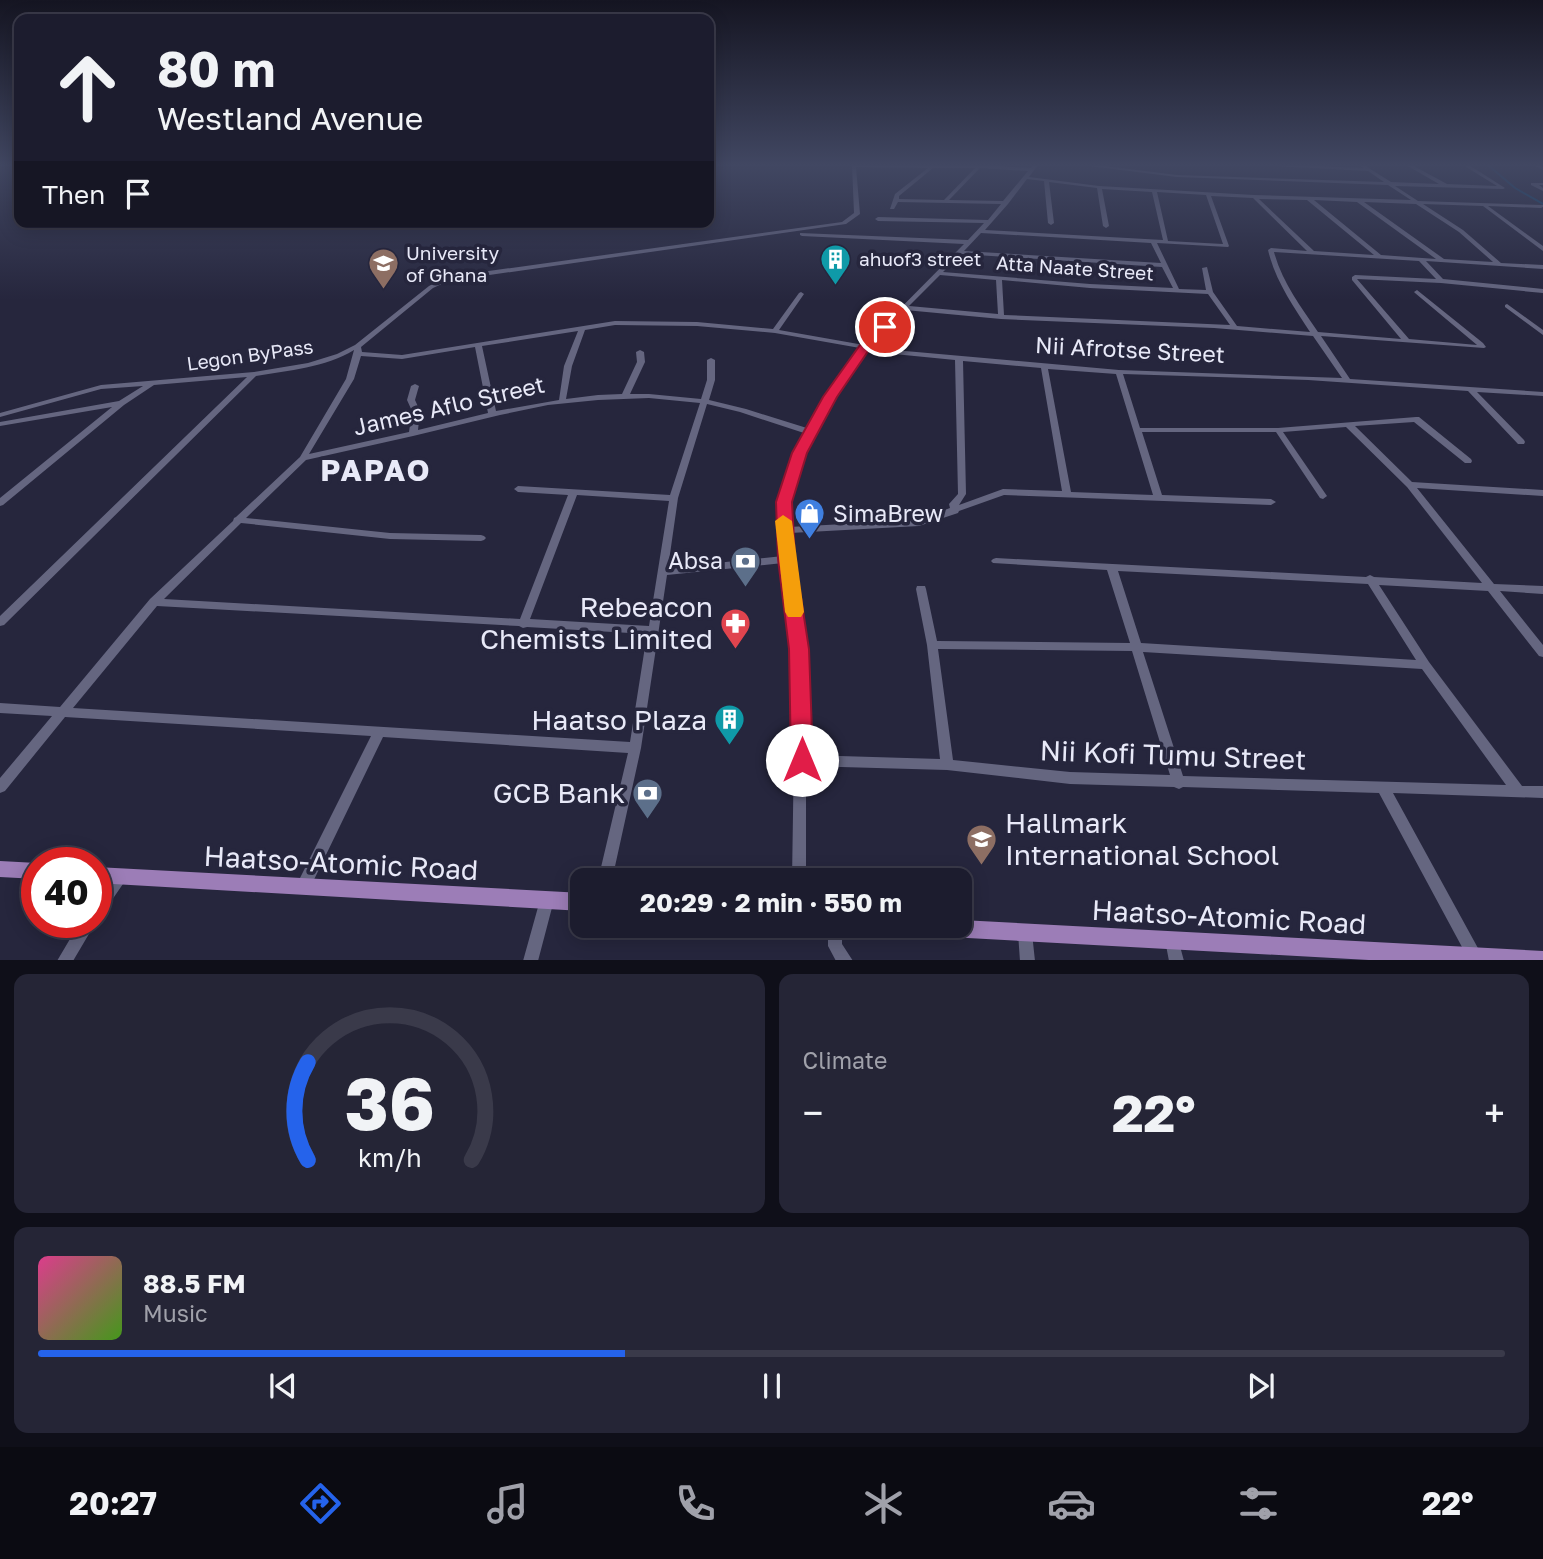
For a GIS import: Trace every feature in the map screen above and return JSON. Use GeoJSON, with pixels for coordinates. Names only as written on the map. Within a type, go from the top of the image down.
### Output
{"type":"FeatureCollection","features":[{"type":"Feature","properties":{"kind":"main road"},"geometry":{"type":"LineString","coordinates":[[0,869],[21,870]]}},
{"type":"Feature","properties":{"kind":"main road","name":"Haatso-Atomic Road"},"geometry":{"type":"LineString","coordinates":[[112,876],[570,901]]}},
{"type":"Feature","properties":{"kind":"main road","name":"Haatso-Atomic Road"},"geometry":{"type":"LineString","coordinates":[[972,930],[1542,960]]}},
{"type":"Feature","properties":{"kind":"street","name":"Legon ByPass"},"geometry":{"type":"LineString","coordinates":[[0,415],[102,387],[254,374],[309,365],[340,356],[358,350],[436,283],[446,279],[844,223],[857,214],[857,210]]}},
{"type":"Feature","properties":{"kind":"street"},"geometry":{"type":"LineString","coordinates":[[799,868],[802,760],[799,649],[784,530],[783,513],[788,486],[810,432],[830,397],[864,348],[1000,210]]}},
{"type":"Feature","properties":{"kind":"street"},"geometry":{"type":"LineString","coordinates":[[1049,210],[1051,223]]}},
{"type":"Feature","properties":{"kind":"street"},"geometry":{"type":"LineString","coordinates":[[1103,210],[1106,226]]}},
{"type":"Feature","properties":{"kind":"street"},"geometry":{"type":"LineString","coordinates":[[1158,210],[1166,243]]}},
{"type":"Feature","properties":{"kind":"street"},"geometry":{"type":"LineString","coordinates":[[980,231],[1166,243],[1227,244],[1214,210]]}},
{"type":"Feature","properties":{"kind":"street"},"geometry":{"type":"LineString","coordinates":[[1268,210],[1311,251]]}},
{"type":"Feature","properties":{"kind":"street"},"geometry":{"type":"LineString","coordinates":[[1322,210],[1380,256]]}},
{"type":"Feature","properties":{"kind":"street"},"geometry":{"type":"LineString","coordinates":[[1371,210],[1443,261]]}},
{"type":"Feature","properties":{"kind":"street"},"geometry":{"type":"LineString","coordinates":[[1426,210],[1461,231],[1499,264]]}},
{"type":"Feature","properties":{"kind":"street"},"geometry":{"type":"LineString","coordinates":[[1490,210],[1541,247]]}},
{"type":"Feature","properties":{"kind":"street"},"geometry":{"type":"LineString","coordinates":[[878,219],[989,222]]}},
{"type":"Feature","properties":{"kind":"street"},"geometry":{"type":"LineString","coordinates":[[780,233],[968,242]]}},
{"type":"Feature","properties":{"kind":"street"},"geometry":{"type":"LineString","coordinates":[[1153,242],[1177,290]]}},
{"type":"Feature","properties":{"kind":"street"},"geometry":{"type":"LineString","coordinates":[[1349,381],[1277,270],[1270,252],[1274,249],[1543,267]]}},
{"type":"Feature","properties":{"kind":"street"},"geometry":{"type":"LineString","coordinates":[[959,252],[1164,265]]}},
{"type":"Feature","properties":{"kind":"street"},"geometry":{"type":"LineString","coordinates":[[1420,259],[1441,281]]}},
{"type":"Feature","properties":{"kind":"street"},"geometry":{"type":"LineString","coordinates":[[1205,268],[1210,292],[1235,328]]}},
{"type":"Feature","properties":{"kind":"street","name":"Atta Naate Street"},"geometry":{"type":"LineString","coordinates":[[938,273],[1210,292]]}},
{"type":"Feature","properties":{"kind":"street"},"geometry":{"type":"LineString","coordinates":[[1406,341],[1354,279],[1361,276],[1441,281],[1543,291]]}},
{"type":"Feature","properties":{"kind":"street"},"geometry":{"type":"LineString","coordinates":[[999,279],[1001,317]]}},
{"type":"Feature","properties":{"kind":"street"},"geometry":{"type":"LineString","coordinates":[[904,308],[1001,317],[1316,333],[1471,348],[1483,346],[1417,292]]}},
{"type":"Feature","properties":{"kind":"street"},"geometry":{"type":"LineString","coordinates":[[775,331],[801,294]]}},
{"type":"Feature","properties":{"kind":"street"},"geometry":{"type":"LineString","coordinates":[[1507,306],[1543,333]]}},
{"type":"Feature","properties":{"kind":"street","name":"Nii Afrotse Street"},"geometry":{"type":"LineString","coordinates":[[358,350],[401,357],[583,327],[638,323],[718,325],[775,331],[864,348],[1044,366],[1119,372],[1349,381],[1543,394]]}},
{"type":"Feature","properties":{"kind":"street"},"geometry":{"type":"LineString","coordinates":[[562,399],[568,366],[583,327]]}},
{"type":"Feature","properties":{"kind":"street"},"geometry":{"type":"LineString","coordinates":[[478,345],[492,412]]}},
{"type":"Feature","properties":{"kind":"street"},"geometry":{"type":"LineString","coordinates":[[0,787],[154,602],[303,458],[350,379],[358,350]]}},
{"type":"Feature","properties":{"kind":"street"},"geometry":{"type":"LineString","coordinates":[[626,395],[641,362],[640,352]]}},
{"type":"Feature","properties":{"kind":"street"},"geometry":{"type":"LineString","coordinates":[[955,511],[954,504],[962,494],[959,358]]}},
{"type":"Feature","properties":{"kind":"street"},"geometry":{"type":"LineString","coordinates":[[607,868],[635,748],[674,498],[711,380],[711,360]]}},
{"type":"Feature","properties":{"kind":"street"},"geometry":{"type":"LineString","coordinates":[[1044,366],[1067,495]]}},
{"type":"Feature","properties":{"kind":"street"},"geometry":{"type":"LineString","coordinates":[[1119,372],[1157,497]]}},
{"type":"Feature","properties":{"kind":"street"},"geometry":{"type":"LineString","coordinates":[[0,622],[254,374]]}},
{"type":"Feature","properties":{"kind":"street"},"geometry":{"type":"LineString","coordinates":[[0,503],[121,403],[153,382]]}},
{"type":"Feature","properties":{"kind":"street"},"geometry":{"type":"LineString","coordinates":[[413,434],[416,411],[411,400],[415,386]]}},
{"type":"Feature","properties":{"kind":"street"},"geometry":{"type":"LineString","coordinates":[[1471,390],[1521,442]]}},
{"type":"Feature","properties":{"kind":"street","name":"James Aflo Street"},"geometry":{"type":"LineString","coordinates":[[303,458],[413,434],[492,412],[562,399],[626,395],[703,401],[810,432]]}},
{"type":"Feature","properties":{"kind":"street"},"geometry":{"type":"LineString","coordinates":[[0,424],[121,403]]}},
{"type":"Feature","properties":{"kind":"street"},"geometry":{"type":"LineString","coordinates":[[1138,430],[1278,430],[1416,419],[1468,461]]}},
{"type":"Feature","properties":{"kind":"street"},"geometry":{"type":"LineString","coordinates":[[1349,425],[1410,485],[1543,653]]}},
{"type":"Feature","properties":{"kind":"street"},"geometry":{"type":"LineString","coordinates":[[1278,430],[1323,496]]}},
{"type":"Feature","properties":{"kind":"street"},"geometry":{"type":"LineString","coordinates":[[1410,485],[1543,493]]}},
{"type":"Feature","properties":{"kind":"street"},"geometry":{"type":"LineString","coordinates":[[518,489],[674,498]]}},
{"type":"Feature","properties":{"kind":"street"},"geometry":{"type":"LineString","coordinates":[[784,530],[907,525],[955,511],[1003,492],[1271,502]]}},
{"type":"Feature","properties":{"kind":"street"},"geometry":{"type":"LineString","coordinates":[[523,624],[573,493]]}},
{"type":"Feature","properties":{"kind":"street"},"geometry":{"type":"LineString","coordinates":[[962,494],[980,500]]}},
{"type":"Feature","properties":{"kind":"street"},"geometry":{"type":"LineString","coordinates":[[237,520],[390,536],[481,538]]}},
{"type":"Feature","properties":{"kind":"street"},"geometry":{"type":"LineString","coordinates":[[664,572],[786,559]]}},
{"type":"Feature","properties":{"kind":"street"},"geometry":{"type":"LineString","coordinates":[[996,561],[1543,590]]}},
{"type":"Feature","properties":{"kind":"street"},"geometry":{"type":"LineString","coordinates":[[1112,569],[1179,783]]}},
{"type":"Feature","properties":{"kind":"street"},"geometry":{"type":"LineString","coordinates":[[1370,579],[1425,665],[1518,791]]}},
{"type":"Feature","properties":{"kind":"street"},"geometry":{"type":"LineString","coordinates":[[921,589],[932,645],[947,765]]}},
{"type":"Feature","properties":{"kind":"street"},"geometry":{"type":"LineString","coordinates":[[154,602],[654,631]]}},
{"type":"Feature","properties":{"kind":"street"},"geometry":{"type":"LineString","coordinates":[[932,645],[1136,647],[1425,665]]}},
{"type":"Feature","properties":{"kind":"street"},"geometry":{"type":"LineString","coordinates":[[0,708],[635,748]]}},
{"type":"Feature","properties":{"kind":"street"},"geometry":{"type":"LineString","coordinates":[[303,887],[379,732]]}},
{"type":"Feature","properties":{"kind":"street","name":"Nii Kofi Tumu Street"},"geometry":{"type":"LineString","coordinates":[[802,760],[947,765],[1070,778],[1179,783],[1543,792]]}},
{"type":"Feature","properties":{"kind":"street"},"geometry":{"type":"LineString","coordinates":[[1383,788],[1475,957]]}},
{"type":"Feature","properties":{"kind":"street"},"geometry":{"type":"LineString","coordinates":[[112,888],[120,876]]}},
{"type":"Feature","properties":{"kind":"street"},"geometry":{"type":"LineString","coordinates":[[530,960],[547,900]]}},
{"type":"Feature","properties":{"kind":"street"},"geometry":{"type":"LineString","coordinates":[[1024,933],[1028,960]]}},
{"type":"Feature","properties":{"kind":"street"},"geometry":{"type":"LineString","coordinates":[[65,960],[79,938]]}},
{"type":"Feature","properties":{"kind":"street"},"geometry":{"type":"LineString","coordinates":[[835,938],[835,946],[845,960]]}},
{"type":"Feature","properties":{"kind":"street"},"geometry":{"type":"LineString","coordinates":[[1172,940],[1177,960]]}},
{"type":"Feature","properties":{"kind":"slow traffic"},"geometry":{"type":"LineString","coordinates":[[783,521],[795,612]]}},
{"type":"Feature","properties":{"kind":"place","name":"ahuof3 street"},"geometry":{"type":"Point","coordinates":[836,286]}},
{"type":"Feature","properties":{"kind":"place","name":"University of Ghana"},"geometry":{"type":"Point","coordinates":[383,291]}},
{"type":"Feature","properties":{"kind":"place","name":"SimaBrew"},"geometry":{"type":"Point","coordinates":[810,541]}},
{"type":"Feature","properties":{"kind":"place","name":"Absa"},"geometry":{"type":"Point","coordinates":[746,588]}},
{"type":"Feature","properties":{"kind":"place","name":"Rebeacon Chemists Limited"},"geometry":{"type":"Point","coordinates":[736,650]}},
{"type":"Feature","properties":{"kind":"place","name":"Haatso Plaza"},"geometry":{"type":"Point","coordinates":[730,747]}},
{"type":"Feature","properties":{"kind":"place","name":"GCB Bank"},"geometry":{"type":"Point","coordinates":[648,820]}},
{"type":"Feature","properties":{"kind":"place","name":"Hallmark International School"},"geometry":{"type":"Point","coordinates":[982,866]}},
{"type":"Feature","properties":{"kind":"district","name":"PAPAO"},"geometry":{"type":"Point","coordinates":[376,471]}},
{"type":"Feature","properties":{"kind":"route"},"geometry":{"type":"LineString","coordinates":[[802,760],[799,649],[786,559],[784,502],[800,453],[830,397],[864,348],[885,327]]}}]}
